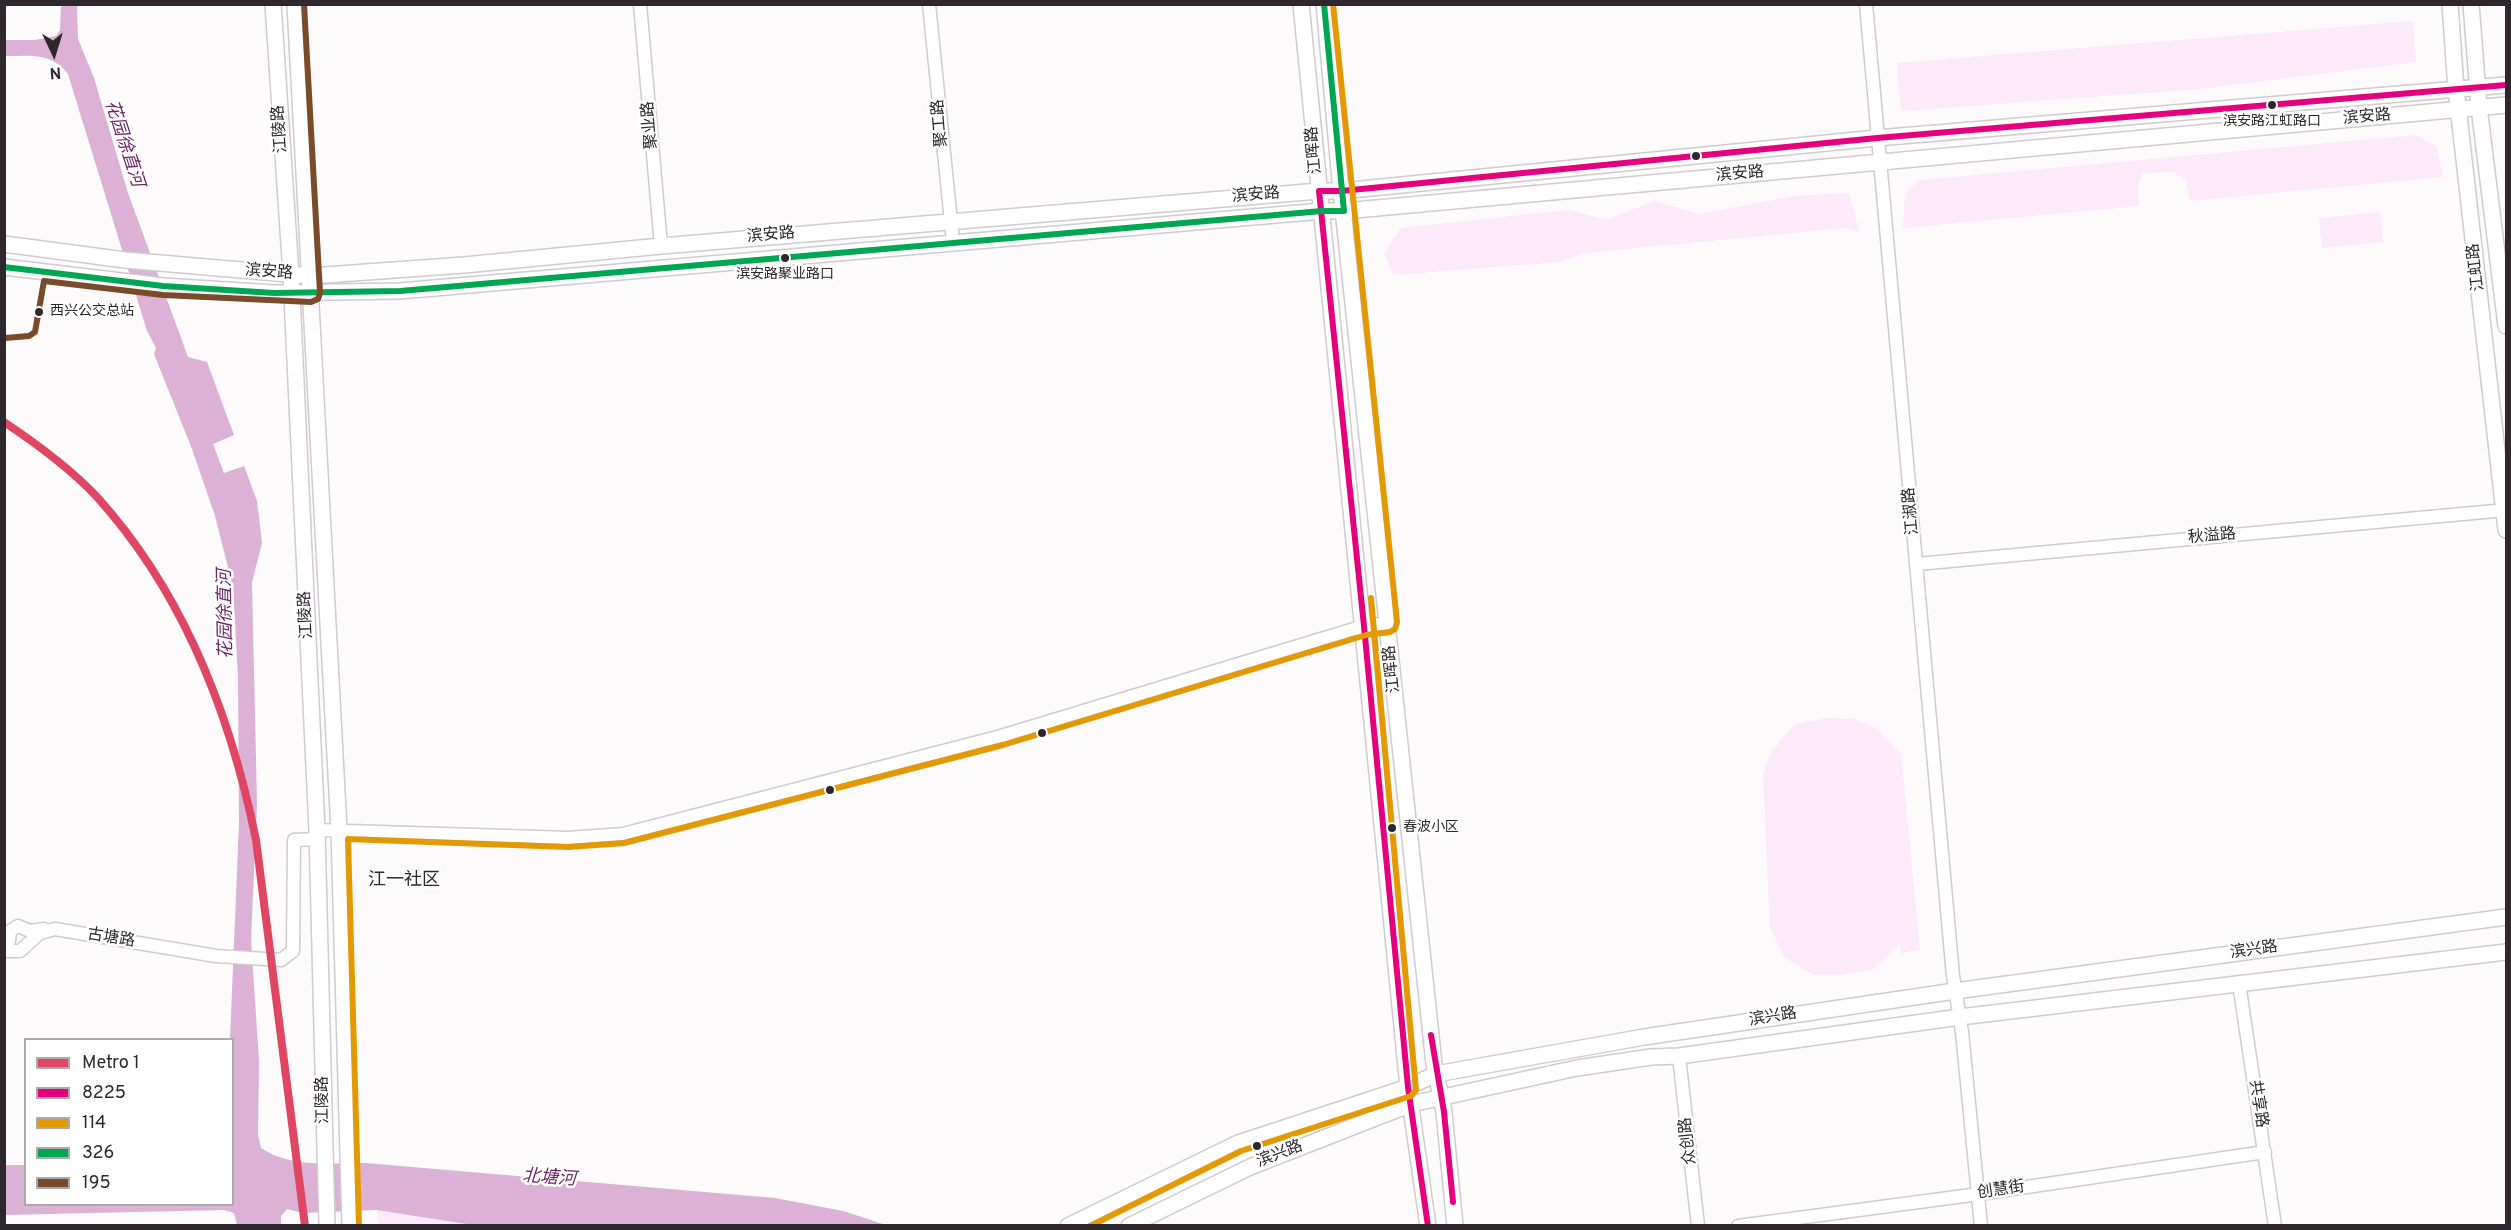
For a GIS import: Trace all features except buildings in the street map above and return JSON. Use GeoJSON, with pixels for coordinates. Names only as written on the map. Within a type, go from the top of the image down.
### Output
{"type":"FeatureCollection","features":[{"type":"Feature","properties":{"kind":"main road","name":"江陵路"},"geometry":{"type":"LineString","coordinates":[[273,4],[292,293],[317,834],[327,1226]]}},
{"type":"Feature","properties":{"kind":"main road","name":"江陵路"},"geometry":{"type":"LineString","coordinates":[[295,4],[339,830],[350,1226]]}},
{"type":"Feature","properties":{"kind":"main road","name":"江晖路"},"geometry":{"type":"LineString","coordinates":[[1301,4],[1408,1087],[1428,1226]]}},
{"type":"Feature","properties":{"kind":"main road","name":"江晖路"},"geometry":{"type":"LineString","coordinates":[[1324,4],[1341,191],[1436,1074],[1441,1098],[1455,1226]]}},
{"type":"Feature","properties":{"kind":"main road","name":"江虹路"},"geometry":{"type":"LineString","coordinates":[[2450,4],[2456,89],[2506,510],[2506,530]]}},
{"type":"Feature","properties":{"kind":"main road","name":"江虹路"},"geometry":{"type":"LineString","coordinates":[[2471,4],[2477,87],[2506,326]]}},
{"type":"Feature","properties":{"kind":"main road","name":"滨安路"},"geometry":{"type":"LineString","coordinates":[[4,244],[125,260],[311,276],[464,265],[950,221],[1341,191],[1877,138],[2506,85]]}},
{"type":"Feature","properties":{"kind":"main road","name":"滨安路"},"geometry":{"type":"LineString","coordinates":[[4,267],[163,286],[292,293],[400,291],[1322,211],[1344,212],[2506,105]]}},
{"type":"Feature","properties":{"kind":"main road","name":"滨兴路"},"geometry":{"type":"LineString","coordinates":[[1068,1226],[1238,1143],[1408,1087],[1436,1074],[1644,1037],[1955,991],[2506,917]]}},
{"type":"Feature","properties":{"kind":"main road","name":"滨兴路"},"geometry":{"type":"LineString","coordinates":[[1130,1226],[1250,1167],[1411,1104],[1577,1068],[1960,1017],[2506,952]]}},
{"type":"Feature","properties":{"kind":"street","name":"聚业路"},"geometry":{"type":"LineString","coordinates":[[640,4],[661,246]]}},
{"type":"Feature","properties":{"kind":"street","name":"聚工路"},"geometry":{"type":"LineString","coordinates":[[929,4],[952,242]]}},
{"type":"Feature","properties":{"kind":"street","name":"江淑路"},"geometry":{"type":"LineString","coordinates":[[1866,4],[1955,991],[1960,1017],[1981,1226]]}},
{"type":"Feature","properties":{"kind":"street","name":"秋溢路"},"geometry":{"type":"LineString","coordinates":[[1917,564],[2506,510]]}},
{"type":"Feature","properties":{"kind":"street"},"geometry":{"type":"LineString","coordinates":[[317,834],[339,830],[568,838],[623,834],[1001,736],[1364,626],[1388,622]]}},
{"type":"Feature","properties":{"kind":"street","name":"古塘路"},"geometry":{"type":"LineString","coordinates":[[4,949],[9,941],[10,931],[18,926],[30,931],[55,929],[225,956],[281,960],[293,951],[294,840],[317,834]]}},
{"type":"Feature","properties":{"kind":"street"},"geometry":{"type":"LineString","coordinates":[[4,949],[20,951],[40,933],[55,929]]}},
{"type":"Feature","properties":{"kind":"street","name":"共享路"},"geometry":{"type":"LineString","coordinates":[[2239,983],[2275,1226]]}},
{"type":"Feature","properties":{"kind":"street","name":"众创路"},"geometry":{"type":"LineString","coordinates":[[1679,1056],[1698,1226]]}},
{"type":"Feature","properties":{"kind":"street","name":"创慧街"},"geometry":{"type":"LineString","coordinates":[[1738,1226],[1979,1194],[2265,1152]]}},
{"type":"Feature","properties":{"kind":"shaded area"},"geometry":{"type":"Polygon","coordinates":[[[2413,21],[2416,62],[2200,89],[1901,111],[1897,63],[2413,21]]]}},
{"type":"Feature","properties":{"kind":"shaded area"},"geometry":{"type":"Polygon","coordinates":[[[2417,135],[2437,147],[2443,177],[2190,201],[2186,180],[2173,172],[2142,173],[2138,188],[2139,206],[1903,228],[1905,194],[1919,180],[2417,135]]]}},
{"type":"Feature","properties":{"kind":"shaded area"},"geometry":{"type":"Polygon","coordinates":[[[1849,193],[1859,232],[1845,228],[1585,253],[1560,262],[1394,275],[1384,253],[1401,228],[1569,210],[1606,220],[1654,201],[1700,214],[1794,196],[1849,193]]]}},
{"type":"Feature","properties":{"kind":"shaded area"},"geometry":{"type":"Polygon","coordinates":[[[2380,212],[2383,242],[2322,248],[2319,218],[2380,212]]]}},
{"type":"Feature","properties":{"kind":"shaded area"},"geometry":{"type":"Polygon","coordinates":[[[1828,718],[1855,719],[1876,728],[1901,754],[1920,950],[1901,953],[1900,944],[1874,969],[1840,975],[1814,975],[1784,957],[1770,927],[1763,777],[1770,753],[1795,724],[1828,718]]]}},
{"type":"Feature","properties":{"kind":"shaded area"},"geometry":{"type":"Polygon","coordinates":[[[377,1210],[479,1225],[379,1225],[377,1210]]]}},
{"type":"Feature","properties":{"kind":"water","name":"北塘河"},"geometry":{"type":"Polygon","coordinates":[[[61,5],[77,5],[78,39],[94,78],[128,193],[188,357],[207,362],[234,435],[213,444],[224,473],[244,466],[257,501],[262,543],[252,582],[257,804],[251,940],[259,1061],[258,1135],[261,1148],[298,1162],[365,1163],[775,1198],[843,1211],[886,1225],[479,1226],[377,1210],[302,1213],[287,1209],[281,1216],[281,1226],[237,1225],[234,1213],[224,1210],[5,1215],[5,1165],[24,1165],[24,1206],[234,1206],[234,1038],[230,1038],[239,823],[238,677],[233,587],[215,516],[192,449],[154,354],[156,348],[147,331],[68,74],[55,62],[40,57],[5,56],[5,40],[35,40],[56,36],[60,30],[61,5]]]}},
{"type":"Feature","properties":{"kind":"metro line","name":"1"},"geometry":{"type":"LineString","coordinates":[[4,422],[76,476],[97,497],[127,534],[155,573],[179,615],[217,702],[233,747],[256,840],[305,1226]]}},
{"type":"Feature","properties":{"kind":"transit line","name":"195"},"geometry":{"type":"LineString","coordinates":[[5,338],[29,336],[35,332],[44,281],[163,295],[311,302],[318,299],[320,293],[304,4]]}},
{"type":"Feature","properties":{"kind":"transit line","name":"326"},"geometry":{"type":"LineString","coordinates":[[4,267],[163,286],[274,293],[400,291],[1322,211],[1344,211],[1324,4]]}},
{"type":"Feature","properties":{"kind":"transit line","name":"114"},"geometry":{"type":"LineString","coordinates":[[359,1226],[348,839],[568,847],[624,843],[1003,745],[1366,635],[1390,632],[1395,629],[1397,622],[1333,4]]}},
{"type":"Feature","properties":{"kind":"transit line","name":"8225"},"geometry":{"type":"LineString","coordinates":[[1428,1226],[1408,1087],[1319,191],[1341,191],[1877,138],[2506,85]]}},
{"type":"Feature","properties":{"kind":"transit line","name":"114"},"geometry":{"type":"LineString","coordinates":[[1090,1226],[1241,1151],[1411,1096],[1416,1090],[1371,598]]}},
{"type":"Feature","properties":{"kind":"transit line","name":"8225"},"geometry":{"type":"LineString","coordinates":[[1431,1035],[1444,1112],[1453,1202]]}},
{"type":"Feature","properties":{"kind":"place","name":"滨安路江虹路口"},"geometry":{"type":"Point","coordinates":[2272,105]}},
{"type":"Feature","properties":{"kind":"place","name":"滨安路聚业路口"},"geometry":{"type":"Point","coordinates":[785,258]}},
{"type":"Feature","properties":{"kind":"place","name":"西兴公交总站"},"geometry":{"type":"Point","coordinates":[39,312]}},
{"type":"Feature","properties":{"kind":"place","name":"春波小区"},"geometry":{"type":"Point","coordinates":[1392,828]}},
{"type":"Feature","properties":{"kind":"district","name":"江一社区"},"geometry":{"type":"Point","coordinates":[404,881]}},
{"type":"Feature","properties":{"kind":"water label","name":"花园徐直河"},"geometry":{"type":"Point","coordinates":[123,144]}},
{"type":"Feature","properties":{"kind":"water label","name":"花园徐直河"},"geometry":{"type":"Point","coordinates":[227,614]}}]}
